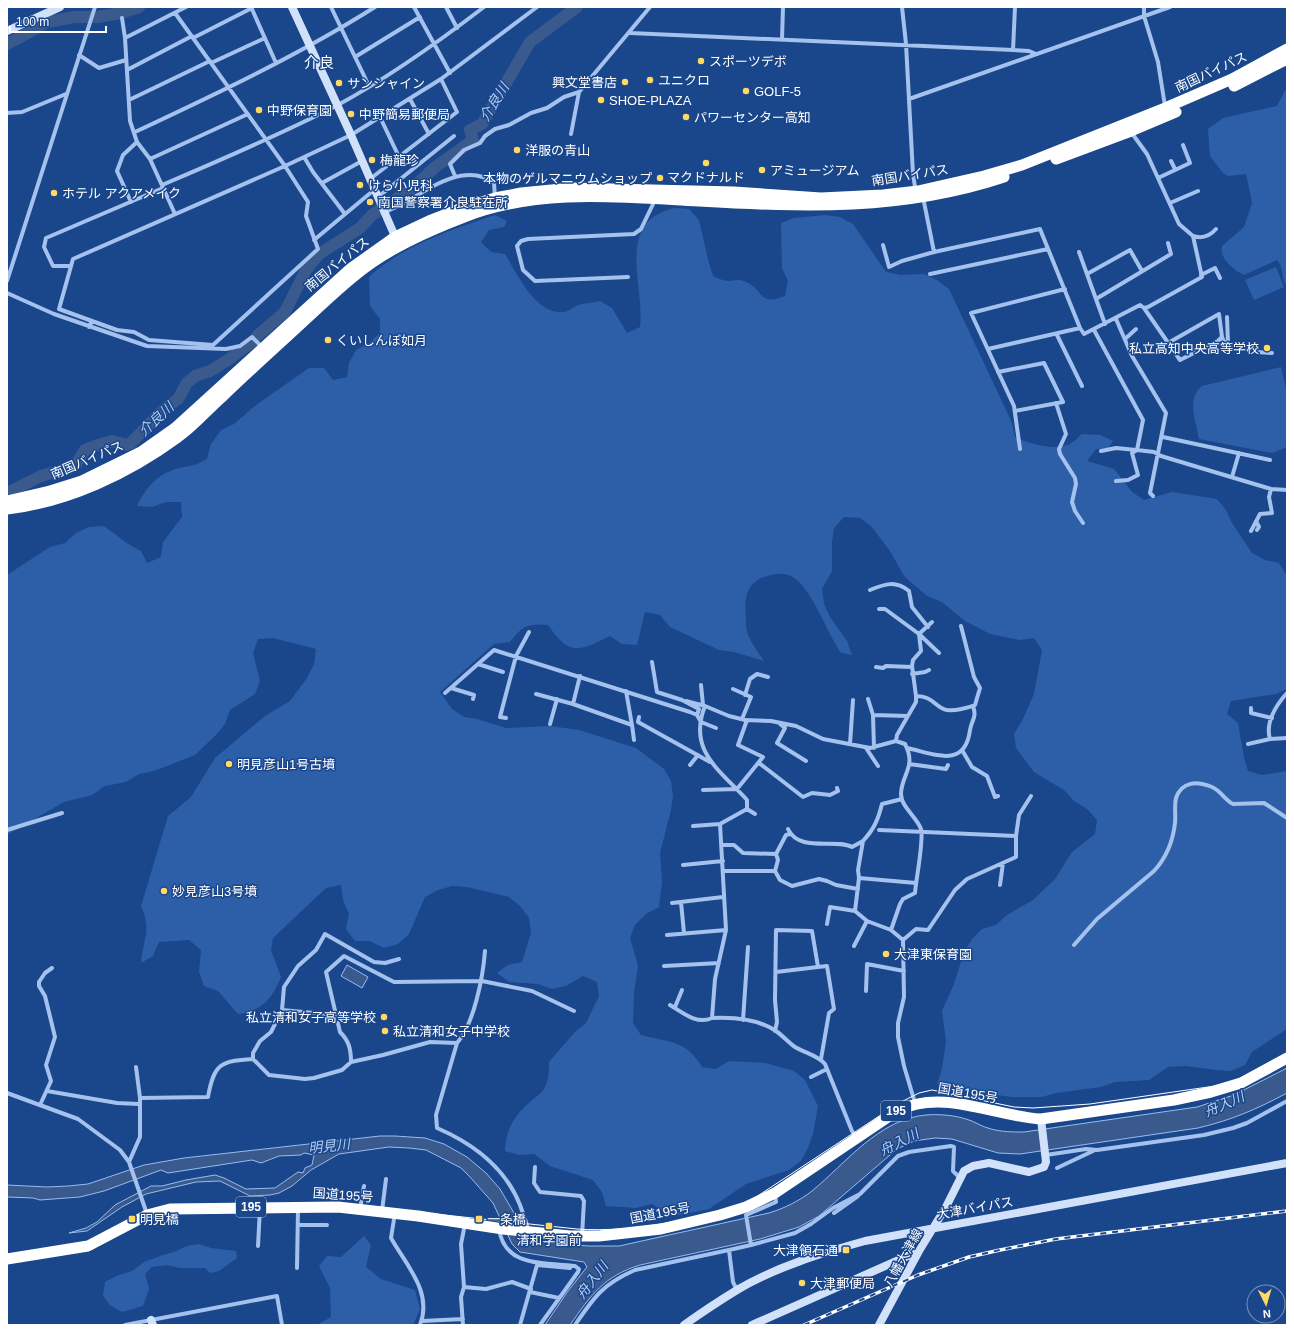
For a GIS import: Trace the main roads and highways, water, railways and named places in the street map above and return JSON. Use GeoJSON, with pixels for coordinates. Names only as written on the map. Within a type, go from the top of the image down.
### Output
{"type":"FeatureCollection","features":[{"type":"Feature","properties":{"kind":"highway","name":"南国バイパス"},"geometry":{"type":"LineString","coordinates":[[921,194],[1022,165],[1165,108],[1232,79],[1287,49]]}},
{"type":"Feature","properties":{"kind":"highway","name":"南国バイパス"},"geometry":{"type":"LineString","coordinates":[[7,501],[50,491],[82,481],[141,452],[175,428],[262,347],[350,269],[429,221],[534,191],[572,188],[656,195],[734,192],[820,198],[921,194],[994,181],[1131,131],[1235,86],[1287,59]]}},
{"type":"Feature","properties":{"kind":"highway","name":"南国バイパス"},"geometry":{"type":"LineString","coordinates":[[7,509],[53,500],[108,478],[146,459],[175,439],[354,276],[397,241]]}},
{"type":"Feature","properties":{"kind":"highway","name":"国道195号"},"geometry":{"type":"LineString","coordinates":[[7,1259],[88,1246],[147,1215],[170,1209],[338,1207],[396,1213],[501,1229],[582,1236],[612,1236],[661,1229],[746,1208],[775,1193],[897,1111],[916,1103],[940,1101],[1042,1124],[1211,1092],[1241,1083],[1287,1058]]}},
{"type":"Feature","properties":{"kind":"main road"},"geometry":{"type":"LineString","coordinates":[[7,31],[60,7]]}},
{"type":"Feature","properties":{"kind":"main road"},"geometry":{"type":"LineString","coordinates":[[292,7],[351,135],[397,241]]}},
{"type":"Feature","properties":{"kind":"main road","name":"八幡大津線"},"geometry":{"type":"LineString","coordinates":[[879,1325],[964,1171],[980,1163],[990,1163],[1029,1172],[1044,1168],[1046,1162],[1042,1124]]}},
{"type":"Feature","properties":{"kind":"main road","name":"大津バイパス"},"geometry":{"type":"LineString","coordinates":[[684,1325],[737,1290],[774,1272],[814,1256],[865,1241],[934,1227],[1287,1163]]}},
{"type":"Feature","properties":{"kind":"main road"},"geometry":{"type":"LineString","coordinates":[[752,1325],[920,1251]]}},
{"type":"Feature","properties":{"kind":"water"},"geometry":{"type":"Polygon","coordinates":[[[347,965],[368,977],[362,988],[341,976],[347,965]]]}},
{"type":"Feature","properties":{"kind":"water"},"geometry":{"type":"Polygon","coordinates":[[[1287,1068],[1287,1093],[1244,1114],[1198,1128],[1020,1154],[998,1153],[952,1139],[935,1138],[914,1141],[897,1149],[819,1216],[799,1227],[760,1239],[640,1265],[617,1275],[599,1288],[570,1325],[545,1325],[568,1291],[587,1267],[584,1262],[520,1252],[512,1244],[493,1203],[470,1177],[461,1168],[426,1150],[389,1147],[339,1154],[311,1170],[292,1186],[279,1193],[270,1195],[250,1196],[220,1181],[196,1182],[146,1194],[122,1207],[87,1231],[69,1233],[86,1228],[97,1222],[115,1205],[151,1186],[162,1186],[215,1175],[246,1189],[275,1188],[298,1172],[303,1173],[305,1168],[312,1165],[314,1155],[304,1153],[301,1155],[279,1156],[261,1163],[252,1160],[168,1173],[161,1170],[104,1191],[80,1197],[40,1200],[33,1198],[7,1197],[7,1185],[47,1187],[88,1184],[144,1165],[184,1158],[380,1136],[425,1138],[444,1144],[467,1157],[486,1173],[500,1189],[514,1213],[525,1241],[589,1246],[619,1246],[769,1213],[786,1206],[812,1191],[878,1133],[909,1118],[926,1115],[951,1116],[969,1120],[995,1130],[1024,1132],[1197,1107],[1234,1095],[1287,1068]]]}},
{"type":"Feature","properties":{"kind":"waterway"},"geometry":{"type":"LineString","coordinates":[[7,44],[48,22],[74,17],[98,17],[121,13],[139,7]]}},
{"type":"Feature","properties":{"kind":"waterway","name":"介良川"},"geometry":{"type":"LineString","coordinates":[[257,336],[285,312],[306,270],[319,254],[360,228],[372,215],[414,187],[434,168],[473,140],[470,130],[482,124],[530,42],[577,7]]}},
{"type":"Feature","properties":{"kind":"waterway","name":"介良川"},"geometry":{"type":"LineString","coordinates":[[7,493],[41,476],[75,466],[85,450],[112,441],[126,445],[131,443],[163,410],[178,399],[187,383],[195,376],[210,371],[228,360],[253,341]]}},
{"type":"Feature","properties":{"kind":"tram line"},"geometry":{"type":"LineString","coordinates":[[7,1256],[87,1243],[150,1211],[185,1205],[340,1204],[577,1229],[598,1230],[642,1227],[709,1214],[750,1201],[899,1103],[919,1093],[932,1090],[1014,1107],[1033,1108],[1090,1104],[1215,1086],[1249,1076],[1287,1055]]}},
{"type":"Feature","properties":{"kind":"railway"},"geometry":{"type":"LineString","coordinates":[[804,1325],[918,1275],[969,1257],[1056,1239],[1287,1211]]}},
{"type":"Feature","properties":{"kind":"place","name":"スポーツデボ"},"geometry":{"type":"Point","coordinates":[701,61]}},
{"type":"Feature","properties":{"kind":"place","name":"ユニクロ"},"geometry":{"type":"Point","coordinates":[650,80]}},
{"type":"Feature","properties":{"kind":"place","name":"興文堂書店"},"geometry":{"type":"Point","coordinates":[625,82]}},
{"type":"Feature","properties":{"kind":"place","name":"サンシャイン"},"geometry":{"type":"Point","coordinates":[339,83]}},
{"type":"Feature","properties":{"kind":"place","name":"GOLF-5"},"geometry":{"type":"Point","coordinates":[746,91]}},
{"type":"Feature","properties":{"kind":"place","name":"SHOE-PLAZA"},"geometry":{"type":"Point","coordinates":[601,100]}},
{"type":"Feature","properties":{"kind":"place","name":"中野保育園"},"geometry":{"type":"Point","coordinates":[259,110]}},
{"type":"Feature","properties":{"kind":"place","name":"中野簡易郵便局"},"geometry":{"type":"Point","coordinates":[351,114]}},
{"type":"Feature","properties":{"kind":"place","name":"パワーセンター高知"},"geometry":{"type":"Point","coordinates":[686,117]}},
{"type":"Feature","properties":{"kind":"place","name":"洋服の青山"},"geometry":{"type":"Point","coordinates":[517,150]}},
{"type":"Feature","properties":{"kind":"place","name":"梅龍珍"},"geometry":{"type":"Point","coordinates":[372,160]}},
{"type":"Feature","properties":{"kind":"place","name":"マクドナルド"},"geometry":{"type":"Point","coordinates":[706,163]}},
{"type":"Feature","properties":{"kind":"place","name":"アミュージアム"},"geometry":{"type":"Point","coordinates":[762,170]}},
{"type":"Feature","properties":{"kind":"place","name":"本物のゲルマニウムショップ"},"geometry":{"type":"Point","coordinates":[660,178]}},
{"type":"Feature","properties":{"kind":"place","name":"けら小児科"},"geometry":{"type":"Point","coordinates":[360,185]}},
{"type":"Feature","properties":{"kind":"place","name":"ホテル アクアメイク"},"geometry":{"type":"Point","coordinates":[54,193]}},
{"type":"Feature","properties":{"kind":"place","name":"南国警察署介良駐在所"},"geometry":{"type":"Point","coordinates":[370,202]}},
{"type":"Feature","properties":{"kind":"place","name":"くいしんぼ如月"},"geometry":{"type":"Point","coordinates":[328,340]}},
{"type":"Feature","properties":{"kind":"place","name":"私立高知中央高等学校"},"geometry":{"type":"Point","coordinates":[1267,348]}},
{"type":"Feature","properties":{"kind":"place","name":"明見彦山1号古墳"},"geometry":{"type":"Point","coordinates":[229,764]}},
{"type":"Feature","properties":{"kind":"place","name":"妙見彦山3号墳"},"geometry":{"type":"Point","coordinates":[164,891]}},
{"type":"Feature","properties":{"kind":"place","name":"大津東保育園"},"geometry":{"type":"Point","coordinates":[886,954]}},
{"type":"Feature","properties":{"kind":"place","name":"私立清和女子高等学校"},"geometry":{"type":"Point","coordinates":[384,1017]}},
{"type":"Feature","properties":{"kind":"place","name":"私立清和女子中学校"},"geometry":{"type":"Point","coordinates":[385,1031]}},
{"type":"Feature","properties":{"kind":"place","name":"明見橋"},"geometry":{"type":"Point","coordinates":[132,1219]}},
{"type":"Feature","properties":{"kind":"place","name":"一条橋"},"geometry":{"type":"Point","coordinates":[479,1219]}},
{"type":"Feature","properties":{"kind":"place","name":"清和学園前"},"geometry":{"type":"Point","coordinates":[549,1226]}},
{"type":"Feature","properties":{"kind":"place","name":"大津領石通"},"geometry":{"type":"Point","coordinates":[846,1250]}},
{"type":"Feature","properties":{"kind":"place","name":"大津郵便局"},"geometry":{"type":"Point","coordinates":[802,1283]}},
{"type":"Feature","properties":{"kind":"district","name":"介良"},"geometry":{"type":"Point","coordinates":[319,62]}},
{"type":"Feature","properties":{"kind":"water label","name":"舟入川"},"geometry":{"type":"Point","coordinates":[1224,1104]}},
{"type":"Feature","properties":{"kind":"water label","name":"舟入川"},"geometry":{"type":"Point","coordinates":[899,1142]}},
{"type":"Feature","properties":{"kind":"water label","name":"明見川"},"geometry":{"type":"Point","coordinates":[329,1146]}},
{"type":"Feature","properties":{"kind":"water label","name":"舟入川"},"geometry":{"type":"Point","coordinates":[592,1280]}}]}
